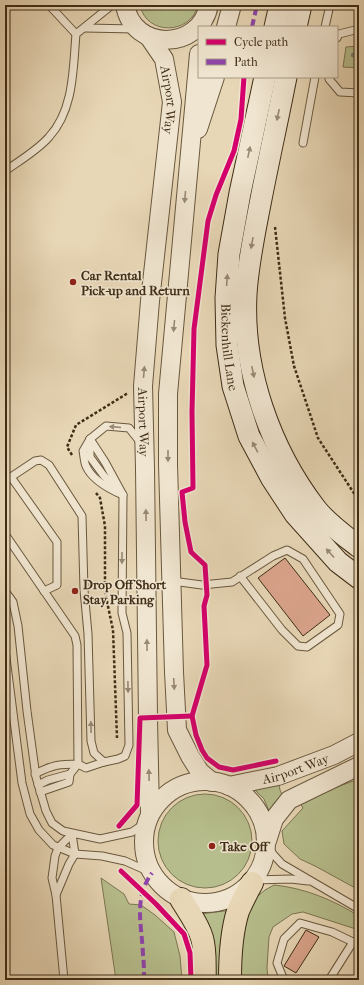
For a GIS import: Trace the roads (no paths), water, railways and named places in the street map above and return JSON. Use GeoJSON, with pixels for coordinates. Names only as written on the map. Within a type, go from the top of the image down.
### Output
{"type":"FeatureCollection","features":[{"type":"Feature","properties":{"kind":"highway"},"geometry":{"type":"LineString","coordinates":[[230,980],[230,959],[238,911],[253,881]]}},
{"type":"Feature","properties":{"kind":"highway"},"geometry":{"type":"LineString","coordinates":[[181,899],[198,927],[202,939],[205,980]]}},
{"type":"Feature","properties":{"kind":"main road"},"geometry":{"type":"LineString","coordinates":[[275,26],[280,5]]}},
{"type":"Feature","properties":{"kind":"main road"},"geometry":{"type":"LineString","coordinates":[[296,26],[301,5]]}},
{"type":"Feature","properties":{"kind":"main road","name":"Bickenhill Lane"},"geometry":{"type":"LineString","coordinates":[[265,78],[240,193],[229,254],[226,298],[227,345],[233,386],[249,436],[272,478],[291,508],[338,562],[359,578]]}},
{"type":"Feature","properties":{"kind":"main road","name":"Bickenhill Lane"},"geometry":{"type":"LineString","coordinates":[[286,78],[251,246],[246,295],[247,345],[255,384],[278,447],[295,477],[317,510],[359,547]]}},
{"type":"Feature","properties":{"kind":"street","name":"Airport Way"},"geometry":{"type":"LineString","coordinates":[[125,5],[126,13],[164,59],[172,102],[150,301],[143,386],[149,818]]}},
{"type":"Feature","properties":{"kind":"street"},"geometry":{"type":"LineString","coordinates":[[202,25],[208,14],[209,5]]}},
{"type":"Feature","properties":{"kind":"street"},"geometry":{"type":"LineString","coordinates":[[226,26],[232,5]]}},
{"type":"Feature","properties":{"kind":"street"},"geometry":{"type":"LineString","coordinates":[[143,33],[171,41],[188,36],[198,28]]}},
{"type":"Feature","properties":{"kind":"street","name":"Airport Way"},"geometry":{"type":"LineString","coordinates":[[198,64],[168,394],[168,464],[177,730],[200,772],[212,782]]}},
{"type":"Feature","properties":{"kind":"street"},"geometry":{"type":"LineString","coordinates":[[189,158],[215,78]]}},
{"type":"Feature","properties":{"kind":"street","name":"Airport Way"},"geometry":{"type":"LineString","coordinates":[[230,786],[278,776],[334,755],[359,742]]}},
{"type":"Feature","properties":{"kind":"street","name":"Airport Way"},"geometry":{"type":"LineString","coordinates":[[267,843],[274,819],[289,800],[359,766]]}},
{"type":"Feature","properties":{"kind":"street"},"geometry":{"type":"LineString","coordinates":[[197,782],[212,782],[230,786],[248,798],[260,815],[267,843],[264,862],[253,881],[234,897],[221,902],[205,904],[181,899],[163,887],[152,873],[144,847],[144,832],[149,818],[164,797],[182,786],[197,782]]}},
{"type":"Feature","properties":{"kind":"lane"},"geometry":{"type":"LineString","coordinates":[[5,171],[49,137],[59,122],[68,102],[76,34],[49,5]]}},
{"type":"Feature","properties":{"kind":"lane"},"geometry":{"type":"LineString","coordinates":[[76,34],[112,5]]}},
{"type":"Feature","properties":{"kind":"lane"},"geometry":{"type":"LineString","coordinates":[[325,26],[330,5]]}},
{"type":"Feature","properties":{"kind":"lane"},"geometry":{"type":"LineString","coordinates":[[85,28],[143,33]]}},
{"type":"Feature","properties":{"kind":"lane"},"geometry":{"type":"LineString","coordinates":[[338,36],[339,34],[359,29]]}},
{"type":"Feature","properties":{"kind":"lane"},"geometry":{"type":"LineString","coordinates":[[303,143],[315,78]]}},
{"type":"Feature","properties":{"kind":"lane"},"geometry":{"type":"LineString","coordinates":[[329,78],[329,80],[340,92],[359,93]]}},
{"type":"Feature","properties":{"kind":"lane"},"geometry":{"type":"LineString","coordinates":[[123,495],[109,489],[93,476],[85,466],[83,450],[90,439],[106,426],[129,428],[144,448]]}},
{"type":"Feature","properties":{"kind":"lane"},"geometry":{"type":"LineString","coordinates":[[36,774],[50,766],[59,764],[78,764],[86,768],[118,759],[124,756],[129,745],[127,633],[122,613],[123,495],[105,462],[90,439]]}},
{"type":"Feature","properties":{"kind":"lane"},"geometry":{"type":"LineString","coordinates":[[44,591],[57,586],[57,542],[8,479],[35,461],[41,460],[48,465],[82,516],[84,590],[88,634],[91,741],[94,753],[104,762]]}},
{"type":"Feature","properties":{"kind":"lane"},"geometry":{"type":"LineString","coordinates":[[5,534],[75,636],[77,645],[78,764],[70,774],[48,780],[39,789]]}},
{"type":"Feature","properties":{"kind":"lane"},"geometry":{"type":"LineString","coordinates":[[172,581],[202,585],[232,582],[240,576],[272,556],[287,550],[302,560],[332,602],[340,614],[338,625],[308,647],[298,646],[282,630],[240,576]]}},
{"type":"Feature","properties":{"kind":"lane"},"geometry":{"type":"LineString","coordinates":[[5,591],[13,602],[18,626],[39,789],[52,822],[63,831],[100,840],[132,832],[149,818]]}},
{"type":"Feature","properties":{"kind":"lane"},"geometry":{"type":"LineString","coordinates":[[75,636],[88,634]]}},
{"type":"Feature","properties":{"kind":"lane"},"geometry":{"type":"LineString","coordinates":[[5,650],[22,783],[30,814],[39,830],[53,845],[58,848],[75,854],[102,856],[125,861],[152,873]]}},
{"type":"Feature","properties":{"kind":"lane"},"geometry":{"type":"LineString","coordinates":[[64,980],[56,895],[52,878],[55,856],[58,848],[72,834]]}},
{"type":"Feature","properties":{"kind":"lane"},"geometry":{"type":"LineString","coordinates":[[56,895],[75,854],[72,834]]}},
{"type":"Feature","properties":{"kind":"lane"},"geometry":{"type":"LineString","coordinates":[[267,843],[272,854],[282,864],[359,909]]}},
{"type":"Feature","properties":{"kind":"lane"},"geometry":{"type":"LineString","coordinates":[[253,881],[291,879],[314,882]]}},
{"type":"Feature","properties":{"kind":"lane"},"geometry":{"type":"LineString","coordinates":[[284,980],[278,963],[284,939],[300,923],[332,932],[356,942],[329,980]]}},
{"type":"Feature","properties":{"kind":"waterway"},"geometry":{"type":"LineString","coordinates":[[353,55],[359,56]]}},
{"type":"Feature","properties":{"kind":"place","name":"Car Rental Pick-up and Return"},"geometry":{"type":"Point","coordinates":[73,282]}},
{"type":"Feature","properties":{"kind":"place","name":"Drop Off Short Stay Parking"},"geometry":{"type":"Point","coordinates":[75,591]}},
{"type":"Feature","properties":{"kind":"place","name":"Take Off"},"geometry":{"type":"Point","coordinates":[212,846]}}]}
